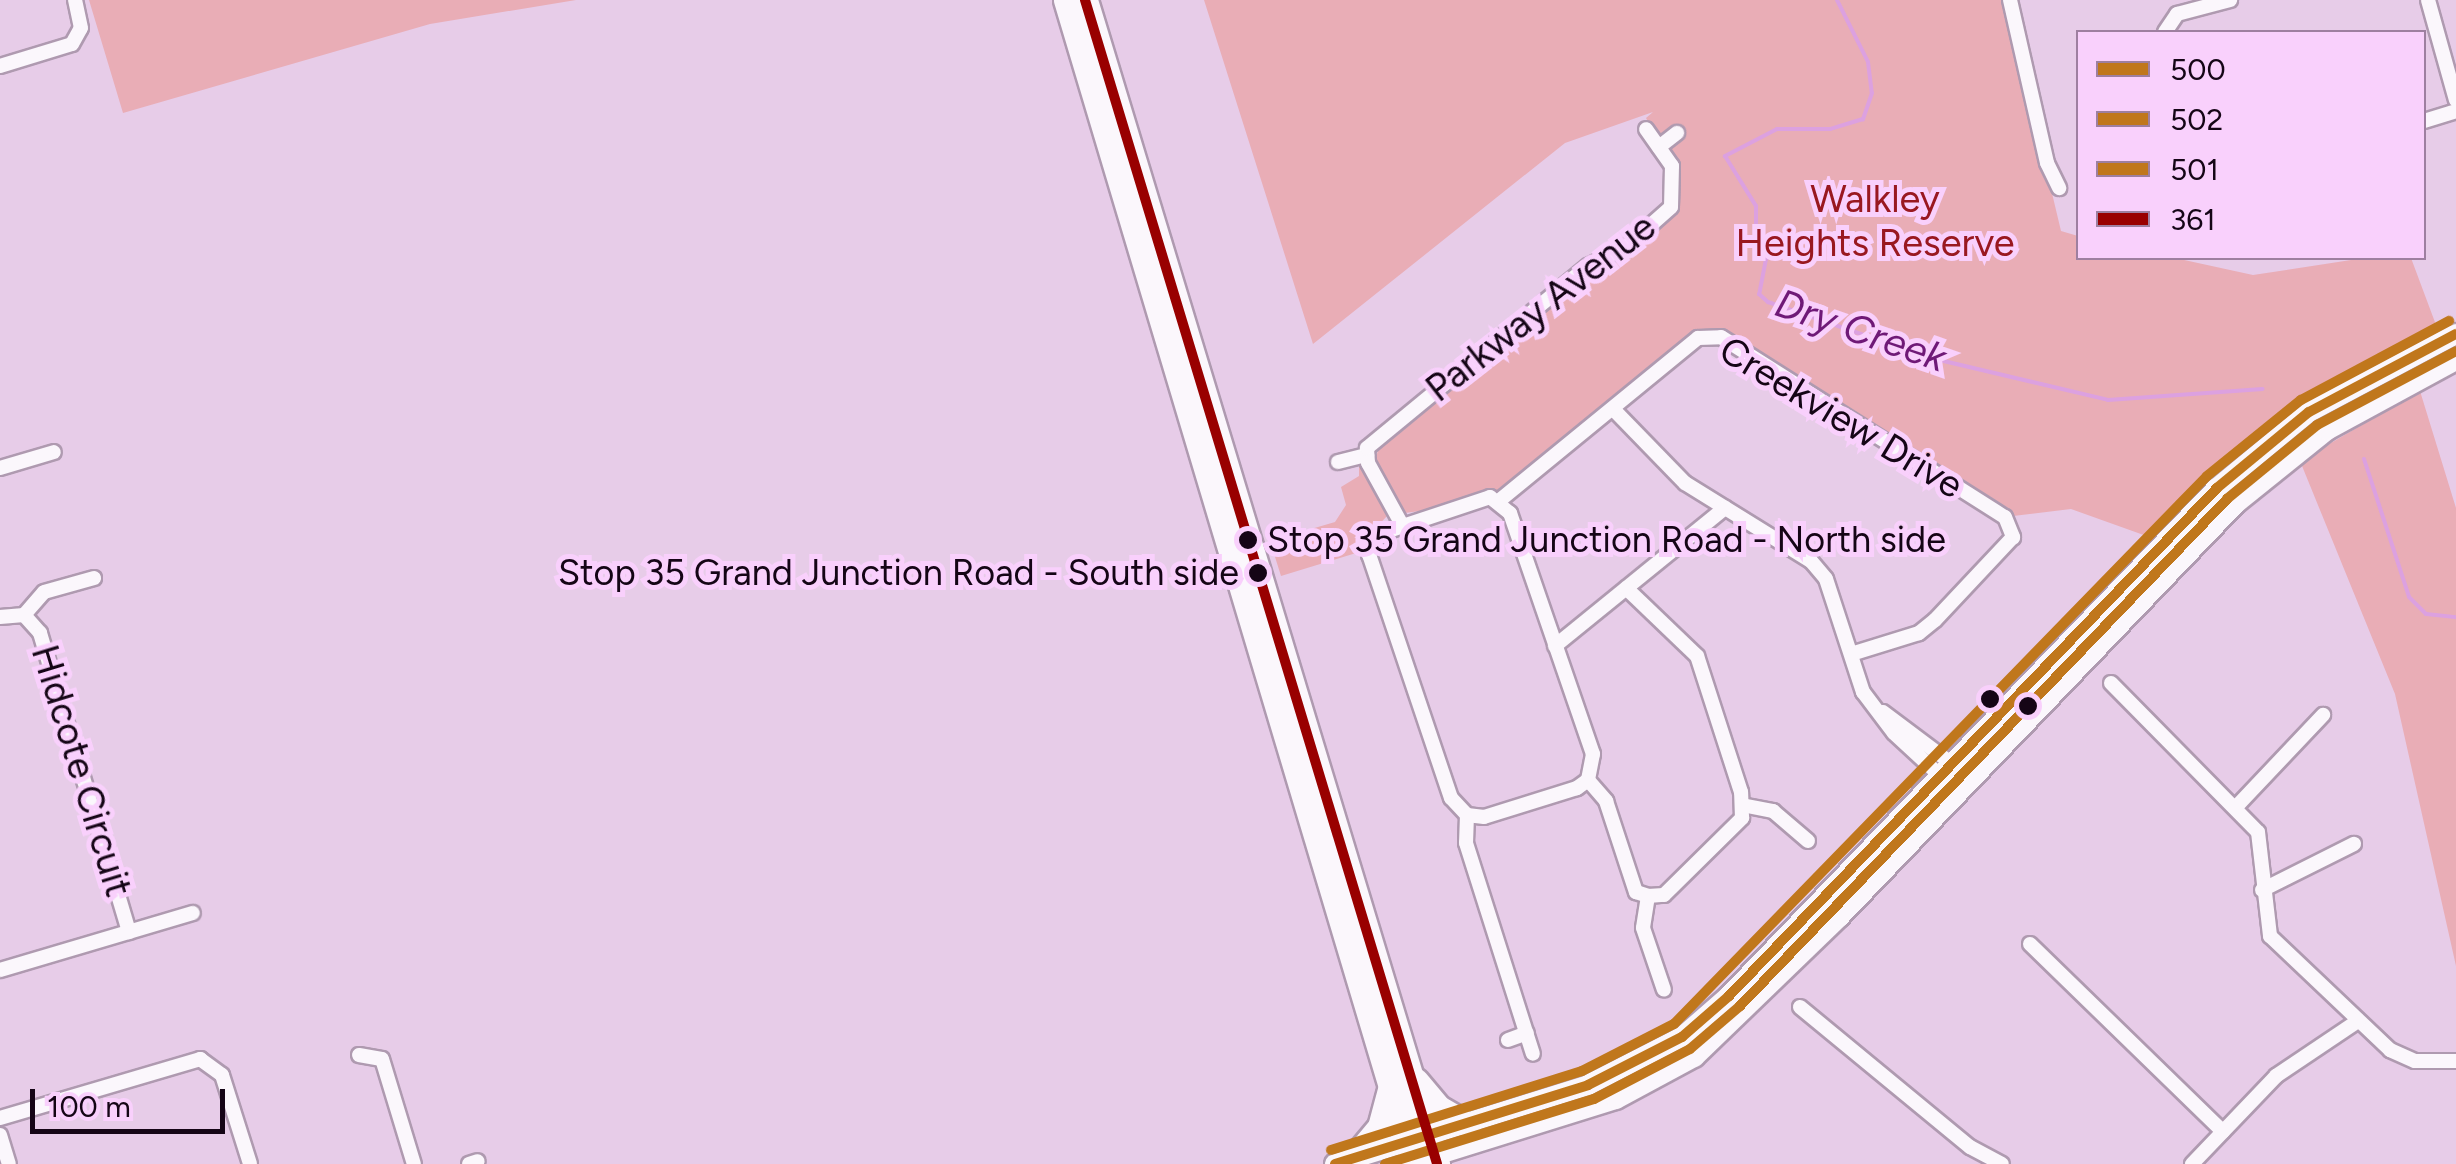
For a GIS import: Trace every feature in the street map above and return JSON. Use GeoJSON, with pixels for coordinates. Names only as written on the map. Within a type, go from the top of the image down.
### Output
{"type":"FeatureCollection","features":[{"type":"Feature","properties":{"kind":"highway"},"geometry":{"type":"LineString","coordinates":[[1066,0],[1400,1079],[1478,1133]]}},
{"type":"Feature","properties":{"kind":"highway"},"geometry":{"type":"LineString","coordinates":[[1085,0],[1421,1156]]}},
{"type":"Feature","properties":{"kind":"highway"},"geometry":{"type":"LineString","coordinates":[[1345,1161],[1380,1127],[1400,1079]]}},
{"type":"Feature","properties":{"kind":"main road"},"geometry":{"type":"LineString","coordinates":[[1345,1161],[1421,1156],[1588,1086],[1682,1036],[2254,456],[2334,396],[2456,334]]}},
{"type":"Feature","properties":{"kind":"main road"},"geometry":{"type":"LineString","coordinates":[[1478,1133],[1616,1099],[1694,1057],[2277,467],[2380,397],[2456,360]]}},
{"type":"Feature","properties":{"kind":"main road"},"geometry":{"type":"LineString","coordinates":[[1466,1164],[1478,1133]]}},
{"type":"Feature","properties":{"kind":"street"},"geometry":{"type":"LineString","coordinates":[[0,66],[72,44],[81,28],[75,0]]}},
{"type":"Feature","properties":{"kind":"street"},"geometry":{"type":"LineString","coordinates":[[2010,0],[2047,163],[2059,188]]}},
{"type":"Feature","properties":{"kind":"street"},"geometry":{"type":"LineString","coordinates":[[2167,30],[2177,14],[2230,0]]}},
{"type":"Feature","properties":{"kind":"street"},"geometry":{"type":"LineString","coordinates":[[2428,0],[2456,100]]}},
{"type":"Feature","properties":{"kind":"street"},"geometry":{"type":"LineString","coordinates":[[2426,120],[2456,112]]}},
{"type":"Feature","properties":{"kind":"street","name":"Parkway Avenue"},"geometry":{"type":"LineString","coordinates":[[1367,455],[1384,431],[1672,207],[1672,166],[1646,130]]}},
{"type":"Feature","properties":{"kind":"street"},"geometry":{"type":"LineString","coordinates":[[1658,147],[1677,133]]}},
{"type":"Feature","properties":{"kind":"street","name":"Creekview Drive"},"geometry":{"type":"LineString","coordinates":[[1500,500],[1698,338],[1721,337],[2005,516],[2013,537],[1935,620],[1918,633],[1850,654]]}},
{"type":"Feature","properties":{"kind":"street"},"geometry":{"type":"LineString","coordinates":[[1613,409],[1685,483],[1818,570],[1863,692],[1965,785]]}},
{"type":"Feature","properties":{"kind":"street"},"geometry":{"type":"LineString","coordinates":[[0,468],[54,452]]}},
{"type":"Feature","properties":{"kind":"street"},"geometry":{"type":"LineString","coordinates":[[1338,462],[1367,455],[1401,524]]}},
{"type":"Feature","properties":{"kind":"street"},"geometry":{"type":"LineString","coordinates":[[1534,1054],[1466,843],[1467,816],[1451,798],[1369,555],[1379,534],[1490,497],[1500,500],[1593,754],[1588,780]]}},
{"type":"Feature","properties":{"kind":"street"},"geometry":{"type":"LineString","coordinates":[[1556,646],[1726,508]]}},
{"type":"Feature","properties":{"kind":"street","name":"Hidcote Circuit"},"geometry":{"type":"LineString","coordinates":[[0,617],[24,615],[44,592],[94,578]]}},
{"type":"Feature","properties":{"kind":"street"},"geometry":{"type":"LineString","coordinates":[[1588,780],[1606,801],[1636,892],[1648,896],[1664,895],[1735,828],[1742,805],[1697,656],[1626,588]]}},
{"type":"Feature","properties":{"kind":"street","name":"Hidcote Circuit"},"geometry":{"type":"LineString","coordinates":[[24,615],[40,633],[129,932]]}},
{"type":"Feature","properties":{"kind":"street"},"geometry":{"type":"LineString","coordinates":[[2111,683],[2258,832],[2270,936],[2358,1022],[2404,1057],[2456,1061]]}},
{"type":"Feature","properties":{"kind":"street"},"geometry":{"type":"LineString","coordinates":[[2236,807],[2323,715]]}},
{"type":"Feature","properties":{"kind":"street"},"geometry":{"type":"LineString","coordinates":[[1467,816],[1484,817],[1588,780]]}},
{"type":"Feature","properties":{"kind":"street"},"geometry":{"type":"LineString","coordinates":[[1742,805],[1773,811],[1808,841]]}},
{"type":"Feature","properties":{"kind":"street"},"geometry":{"type":"LineString","coordinates":[[2262,890],[2354,844]]}},
{"type":"Feature","properties":{"kind":"street"},"geometry":{"type":"LineString","coordinates":[[1648,896],[1643,928],[1664,990]]}},
{"type":"Feature","properties":{"kind":"street"},"geometry":{"type":"LineString","coordinates":[[0,970],[193,913]]}},
{"type":"Feature","properties":{"kind":"street"},"geometry":{"type":"LineString","coordinates":[[2030,944],[2223,1132]]}},
{"type":"Feature","properties":{"kind":"street"},"geometry":{"type":"LineString","coordinates":[[1800,1007],[1970,1147],[2002,1164]]}},
{"type":"Feature","properties":{"kind":"street"},"geometry":{"type":"LineString","coordinates":[[2192,1164],[2276,1076],[2358,1022]]}},
{"type":"Feature","properties":{"kind":"street"},"geometry":{"type":"LineString","coordinates":[[1508,1040],[1527,1033]]}},
{"type":"Feature","properties":{"kind":"street"},"geometry":{"type":"LineString","coordinates":[[359,1056],[382,1059],[414,1164]]}},
{"type":"Feature","properties":{"kind":"street"},"geometry":{"type":"LineString","coordinates":[[0,1118],[200,1060],[222,1074],[250,1164]]}},
{"type":"Feature","properties":{"kind":"street"},"geometry":{"type":"LineString","coordinates":[[0,1135],[9,1164]]}},
{"type":"Feature","properties":{"kind":"green space"},"geometry":{"type":"Polygon","coordinates":[[[89,0],[576,0],[430,24],[123,113],[89,0]]]}},
{"type":"Feature","properties":{"kind":"green space","name":"Walkley Heights Reserve"},"geometry":{"type":"Polygon","coordinates":[[[1204,0],[2006,0],[2061,231],[2076,235],[2076,260],[2184,260],[2253,275],[2351,260],[2412,260],[2442,341],[2292,425],[2166,543],[2071,509],[2005,517],[1721,337],[1698,339],[1500,500],[1405,513],[1374,462],[1382,440],[1671,207],[1672,166],[1646,118],[1653,112],[1565,143],[1313,344],[1204,0]]]}},
{"type":"Feature","properties":{"kind":"green space"},"geometry":{"type":"Polygon","coordinates":[[[2420,391],[2456,508],[2456,966],[2395,694],[2300,461],[2420,391]]]}},
{"type":"Feature","properties":{"kind":"green space"},"geometry":{"type":"Polygon","coordinates":[[[1359,461],[1389,514],[1366,538],[1366,550],[1281,576],[1270,541],[1335,522],[1346,505],[1341,487],[1359,476],[1359,461]]]}},
{"type":"Feature","properties":{"kind":"waterway","name":"Dry Creek"},"geometry":{"type":"LineString","coordinates":[[1837,0],[1868,62],[1872,93],[1863,119],[1830,129],[1777,129],[1725,156],[1756,206],[1756,235],[1766,259],[1759,294],[1768,302],[1931,358],[2108,400],[2263,389]]}},
{"type":"Feature","properties":{"kind":"waterway","name":"Dry Creek"},"geometry":{"type":"LineString","coordinates":[[2364,459],[2409,597],[2426,614],[2456,617]]}},
{"type":"Feature","properties":{"kind":"transit line","name":"361"},"geometry":{"type":"LineString","coordinates":[[1085,0],[1437,1164]]}},
{"type":"Feature","properties":{"kind":"transit line","name":"501"},"geometry":{"type":"LineString","coordinates":[[1331,1150],[1582,1071],[1674,1024],[2207,476],[2301,400],[2449,321]]}},
{"type":"Feature","properties":{"kind":"transit line","name":"500"},"geometry":{"type":"LineString","coordinates":[[1335,1164],[1588,1085],[1682,1037],[1729,996],[2217,488],[2309,412],[2456,334]]}},
{"type":"Feature","properties":{"kind":"transit line","name":"502"},"geometry":{"type":"LineString","coordinates":[[1385,1164],[1594,1099],[1690,1049],[1740,1006],[2227,499],[2317,425],[2456,351]]}},
{"type":"Feature","properties":{"kind":"place","name":"Stop 35 Grand Junction Road - North side"},"geometry":{"type":"Point","coordinates":[1248,540]}},
{"type":"Feature","properties":{"kind":"place","name":"Stop 35 Grand Junction Road - South side"},"geometry":{"type":"Point","coordinates":[1258,573]}}]}
